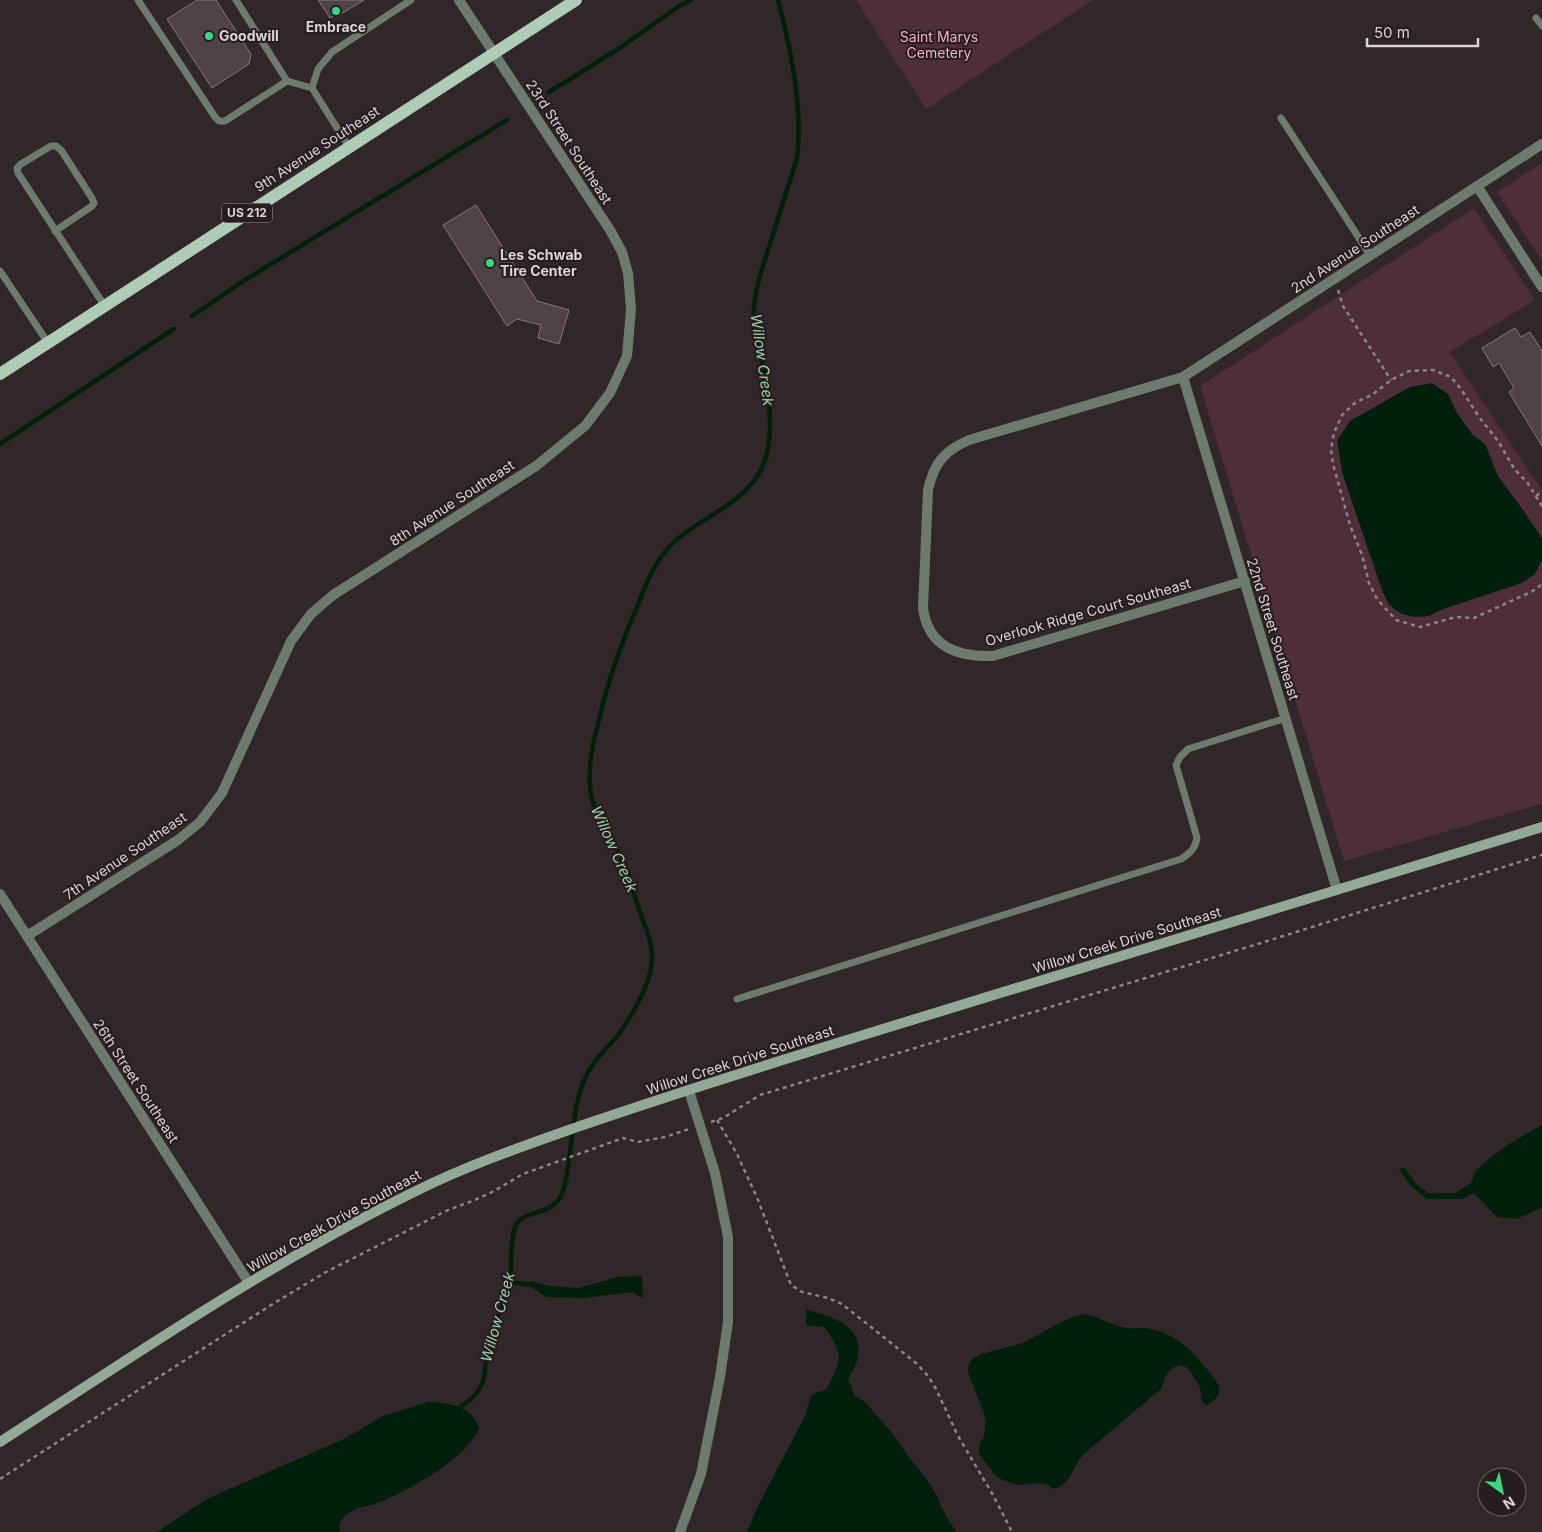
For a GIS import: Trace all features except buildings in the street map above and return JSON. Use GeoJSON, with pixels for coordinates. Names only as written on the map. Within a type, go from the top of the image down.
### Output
{"type":"FeatureCollection","features":[{"type":"Feature","properties":{"kind":"main road","name":"9th Avenue Southeast"},"geometry":{"type":"LineString","coordinates":[[0,374],[576,0]]}},
{"type":"Feature","properties":{"kind":"main road","name":"Willow Creek Drive Southeast"},"geometry":{"type":"LineString","coordinates":[[0,1442],[249,1283],[350,1225],[419,1189],[535,1142],[846,1040],[1542,827]]}},
{"type":"Feature","properties":{"kind":"street","name":"23rd Street Southeast"},"geometry":{"type":"LineString","coordinates":[[459,0],[610,230],[622,252],[628,273],[631,310]]}},
{"type":"Feature","properties":{"kind":"street","name":"2nd Avenue Southeast"},"geometry":{"type":"LineString","coordinates":[[1183,377],[1542,144]]}},
{"type":"Feature","properties":{"kind":"street"},"geometry":{"type":"LineString","coordinates":[[1477,186],[1542,287]]}},
{"type":"Feature","properties":{"kind":"street","name":"8th Avenue Southeast"},"geometry":{"type":"LineString","coordinates":[[262,704],[290,641],[311,614],[333,595],[536,466],[585,426],[610,393],[626,356],[631,310]]}},
{"type":"Feature","properties":{"kind":"street","name":"22nd Street Southeast"},"geometry":{"type":"LineString","coordinates":[[1183,377],[1337,890]]}},
{"type":"Feature","properties":{"kind":"street","name":"Overlook Ridge Court Southeast"},"geometry":{"type":"LineString","coordinates":[[1183,377],[969,440],[944,455],[933,470],[928,490],[923,608],[927,625],[939,642],[948,648],[968,655],[993,656],[1245,582]]}},
{"type":"Feature","properties":{"kind":"street","name":"7th Avenue Southeast"},"geometry":{"type":"LineString","coordinates":[[27,936],[178,840],[200,822],[222,793],[262,704]]}},
{"type":"Feature","properties":{"kind":"street","name":"26th Street Southeast"},"geometry":{"type":"LineString","coordinates":[[0,894],[249,1283]]}},
{"type":"Feature","properties":{"kind":"street"},"geometry":{"type":"LineString","coordinates":[[680,1532],[701,1474],[720,1377],[728,1322],[728,1237],[715,1173],[689,1090]]}},
{"type":"Feature","properties":{"kind":"lane"},"geometry":{"type":"LineString","coordinates":[[138,0],[219,121],[226,121],[287,81]]}},
{"type":"Feature","properties":{"kind":"lane"},"geometry":{"type":"LineString","coordinates":[[236,0],[287,81],[312,88],[349,147]]}},
{"type":"Feature","properties":{"kind":"lane"},"geometry":{"type":"LineString","coordinates":[[312,88],[318,69],[332,52],[411,0]]}},
{"type":"Feature","properties":{"kind":"lane"},"geometry":{"type":"LineString","coordinates":[[1536,18],[1542,26]]}},
{"type":"Feature","properties":{"kind":"lane"},"geometry":{"type":"LineString","coordinates":[[1281,118],[1370,255]]}},
{"type":"Feature","properties":{"kind":"lane"},"geometry":{"type":"LineString","coordinates":[[55,231],[94,203],[61,150],[56,146],[51,146],[21,164],[17,168],[18,173],[55,231],[104,305]]}},
{"type":"Feature","properties":{"kind":"lane"},"geometry":{"type":"LineString","coordinates":[[0,271],[48,343]]}},
{"type":"Feature","properties":{"kind":"lane"},"geometry":{"type":"LineString","coordinates":[[737,999],[1181,859],[1195,847],[1197,838],[1176,765],[1180,757],[1188,749],[1286,718]]}},
{"type":"Feature","properties":{"kind":"path"},"geometry":{"type":"LineString","coordinates":[[1334,279],[1343,306],[1391,380]]}},
{"type":"Feature","properties":{"kind":"path"},"geometry":{"type":"LineString","coordinates":[[1542,506],[1527,482],[1515,470],[1498,441],[1479,417],[1461,389],[1450,377],[1433,370],[1409,372],[1391,380],[1372,395],[1356,402],[1342,415],[1334,433],[1331,449],[1333,464],[1350,525],[1362,554],[1369,583],[1377,599],[1396,620],[1420,627],[1456,617],[1474,618],[1533,591],[1542,584]]}},
{"type":"Feature","properties":{"kind":"path"},"geometry":{"type":"LineString","coordinates":[[1536,496],[1542,491]]}},
{"type":"Feature","properties":{"kind":"path"},"geometry":{"type":"LineString","coordinates":[[0,1479],[231,1330],[326,1272],[448,1210],[494,1191],[523,1174],[623,1138],[638,1142],[665,1137],[723,1118],[760,1095],[1261,943],[1542,855]]}},
{"type":"Feature","properties":{"kind":"path"},"geometry":{"type":"LineString","coordinates":[[717,1120],[737,1154],[758,1200],[792,1285],[802,1292],[828,1298],[842,1304],[916,1363],[928,1376],[958,1436],[993,1495],[1012,1532]]}},
{"type":"Feature","properties":{"kind":"green space","name":"Saint Marys Cemetery"},"geometry":{"type":"Polygon","coordinates":[[[856,0],[1093,0],[926,109],[856,0]]]}},
{"type":"Feature","properties":{"kind":"green space"},"geometry":{"type":"Polygon","coordinates":[[[1542,163],[1542,261],[1497,192],[1542,163]]]}},
{"type":"Feature","properties":{"kind":"green space"},"geometry":{"type":"Polygon","coordinates":[[[1474,208],[1535,300],[1450,352],[1542,490],[1542,804],[1344,861],[1200,386],[1474,208]]]}},
{"type":"Feature","properties":{"kind":"shaded area"},"geometry":{"type":"Polygon","coordinates":[[[1432,383],[1448,394],[1457,413],[1472,434],[1485,444],[1498,476],[1542,538],[1542,560],[1535,574],[1522,583],[1443,609],[1429,616],[1414,617],[1402,614],[1389,605],[1382,590],[1342,472],[1337,440],[1350,421],[1410,387],[1432,383]]]}},
{"type":"Feature","properties":{"kind":"shaded area"},"geometry":{"type":"Polygon","coordinates":[[[1542,1125],[1542,1208],[1516,1219],[1497,1217],[1474,1193],[1462,1199],[1427,1199],[1411,1186],[1399,1169],[1405,1168],[1416,1184],[1429,1193],[1455,1193],[1471,1183],[1476,1170],[1490,1158],[1507,1145],[1542,1125]]]}},
{"type":"Feature","properties":{"kind":"shaded area"},"geometry":{"type":"Polygon","coordinates":[[[642,1276],[643,1298],[632,1292],[583,1298],[546,1297],[527,1284],[531,1281],[550,1286],[578,1288],[618,1277],[642,1276]]]}},
{"type":"Feature","properties":{"kind":"shaded area"},"geometry":{"type":"Polygon","coordinates":[[[806,1309],[836,1320],[852,1331],[857,1339],[859,1349],[857,1361],[848,1379],[855,1396],[864,1401],[893,1434],[930,1484],[956,1532],[747,1532],[758,1506],[805,1416],[811,1396],[826,1390],[838,1364],[838,1352],[824,1327],[806,1325],[806,1309]]]}},
{"type":"Feature","properties":{"kind":"shaded area"},"geometry":{"type":"Polygon","coordinates":[[[1085,1314],[1125,1328],[1156,1330],[1182,1343],[1214,1378],[1219,1387],[1218,1395],[1207,1405],[1202,1402],[1200,1387],[1189,1370],[1180,1365],[1174,1367],[1167,1373],[1161,1389],[1086,1452],[1062,1485],[1053,1489],[1047,1484],[1018,1485],[1003,1480],[996,1476],[979,1453],[979,1445],[984,1436],[986,1422],[968,1372],[970,1363],[980,1355],[1022,1343],[1060,1323],[1085,1314]]]}},
{"type":"Feature","properties":{"kind":"shaded area"},"geometry":{"type":"Polygon","coordinates":[[[428,1402],[444,1403],[459,1407],[471,1415],[479,1429],[461,1452],[435,1473],[391,1497],[356,1509],[347,1515],[340,1524],[340,1532],[157,1532],[209,1498],[344,1439],[383,1416],[428,1402]]]}},
{"type":"Feature","properties":{"kind":"waterway"},"geometry":{"type":"LineString","coordinates":[[549,92],[620,48],[679,6],[691,0]]}},
{"type":"Feature","properties":{"kind":"waterway","name":"Willow Creek"},"geometry":{"type":"LineString","coordinates":[[455,1411],[474,1396],[483,1380],[491,1334],[509,1287],[512,1242],[517,1223],[526,1216],[550,1207],[560,1198],[566,1180],[579,1094],[587,1074],[630,1017],[649,977],[652,958],[650,940],[628,873],[595,807],[590,786],[591,759],[611,674],[655,567],[664,553],[681,536],[745,491],[755,481],[766,458],[770,421],[765,373],[755,332],[754,303],[759,279],[797,158],[798,139],[795,79],[778,0]]}},
{"type":"Feature","properties":{"kind":"waterway"},"geometry":{"type":"LineString","coordinates":[[192,316],[240,283],[507,120]]}},
{"type":"Feature","properties":{"kind":"waterway"},"geometry":{"type":"LineString","coordinates":[[0,444],[174,329]]}},
{"type":"Feature","properties":{"kind":"waterway"},"geometry":{"type":"LineString","coordinates":[[510,1282],[531,1285]]}},
{"type":"Feature","properties":{"kind":"place","name":"Embrace"},"geometry":{"type":"Point","coordinates":[336,11]}},
{"type":"Feature","properties":{"kind":"place","name":"Goodwill"},"geometry":{"type":"Point","coordinates":[209,36]}},
{"type":"Feature","properties":{"kind":"place","name":"Les Schwab Tire Center"},"geometry":{"type":"Point","coordinates":[490,263]}}]}
